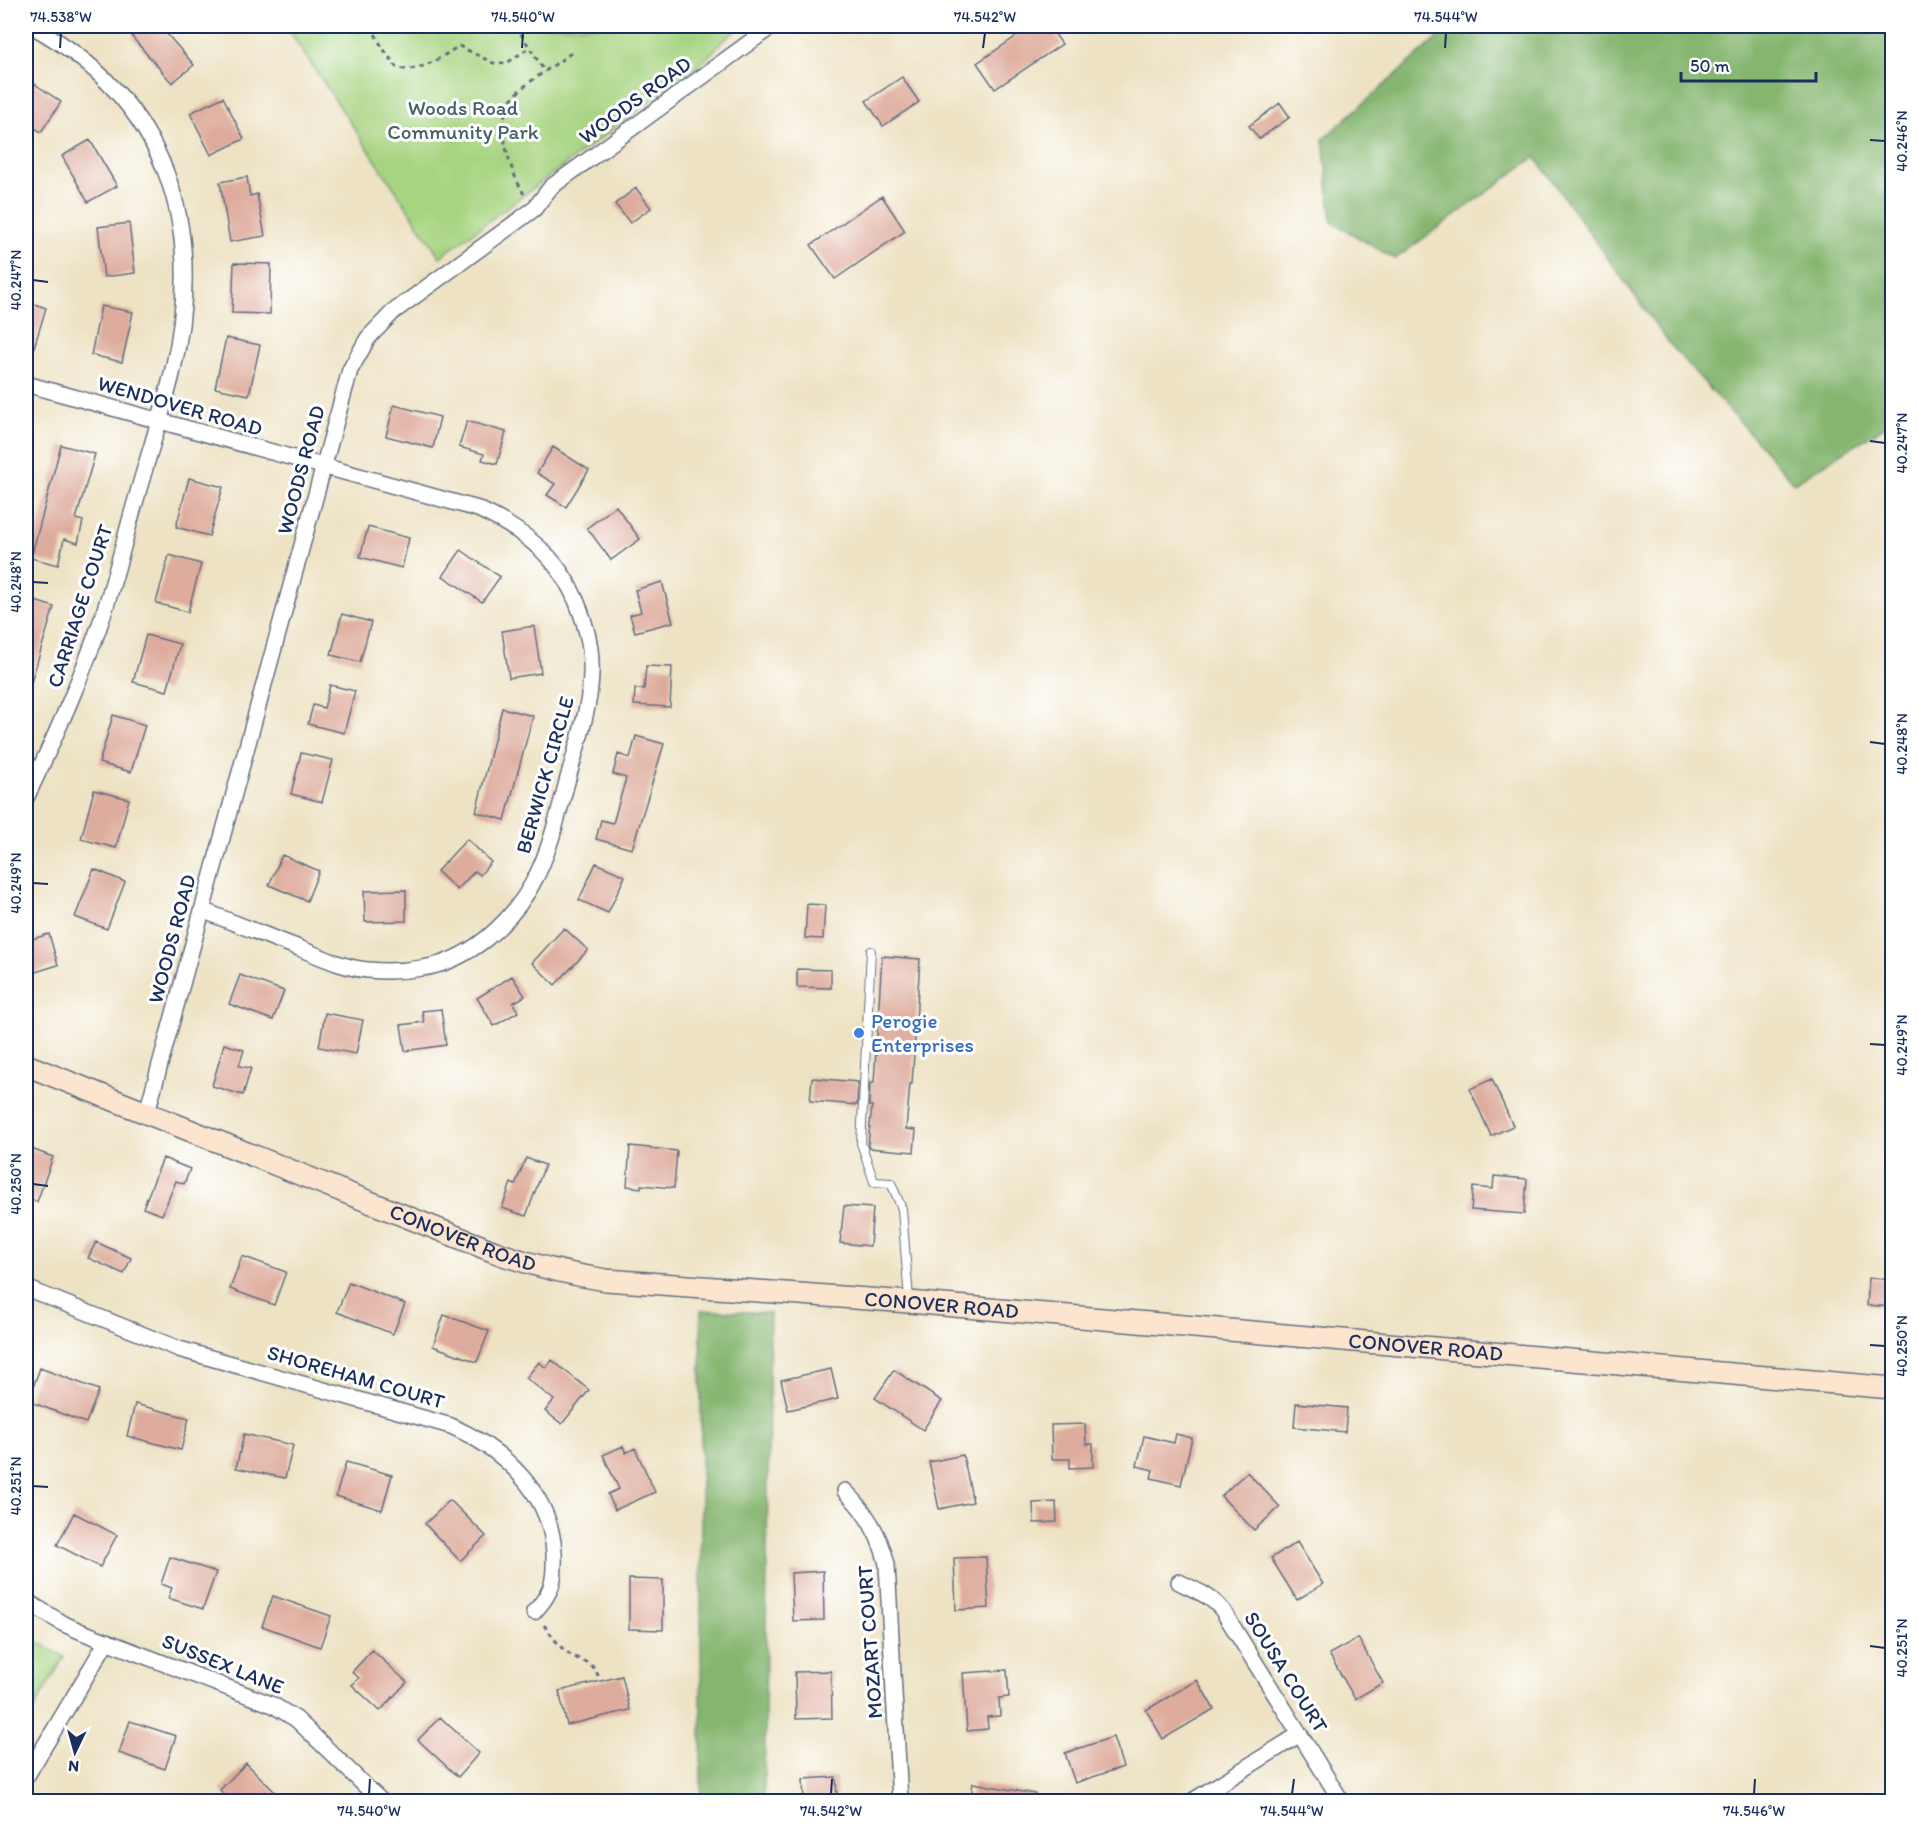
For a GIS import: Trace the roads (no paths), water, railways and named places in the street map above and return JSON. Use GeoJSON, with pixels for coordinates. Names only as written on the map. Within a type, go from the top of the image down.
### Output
{"type":"FeatureCollection","features":[{"type":"Feature","properties":{"kind":"street","name":"CARRIAGE COURT"},"geometry":{"type":"LineString","coordinates":[[26,798],[76,691],[100,625],[172,373],[180,325],[184,276],[183,242],[168,177],[155,147],[136,114],[112,85],[88,62],[61,42],[32,26]]}},
{"type":"Feature","properties":{"kind":"street","name":"WOODS ROAD"},"geometry":{"type":"LineString","coordinates":[[147,1112],[350,370],[368,338],[393,312],[416,294],[534,209],[551,187],[772,26]]}},
{"type":"Feature","properties":{"kind":"street","name":"WENDOVER ROAD"},"geometry":{"type":"LineString","coordinates":[[26,384],[323,467]]}},
{"type":"Feature","properties":{"kind":"street","name":"BERWICK CIRCLE"},"geometry":{"type":"LineString","coordinates":[[202,910],[343,966],[368,970],[404,970],[425,968],[450,961],[473,949],[495,932],[514,912],[533,886],[546,855],[581,732],[590,694],[591,655],[579,607],[567,580],[551,559],[531,539],[506,522],[478,509],[323,467]]}},
{"type":"Feature","properties":{"kind":"street","name":"CONOVER ROAD"},"geometry":{"type":"LineString","coordinates":[[26,1065],[495,1252],[568,1274],[606,1280],[909,1302],[1893,1388]]}},
{"type":"Feature","properties":{"kind":"street","name":"SHOREHAM COURT"},"geometry":{"type":"LineString","coordinates":[[26,1288],[179,1349],[451,1426],[490,1446],[524,1479],[537,1497],[550,1524],[554,1542],[554,1579],[551,1591],[534,1612]]}},
{"type":"Feature","properties":{"kind":"street","name":"MOZART COURT"},"geometry":{"type":"LineString","coordinates":[[846,1491],[860,1505],[877,1532],[887,1564],[900,1802]]}},
{"type":"Feature","properties":{"kind":"street","name":"SOUSA COURT"},"geometry":{"type":"LineString","coordinates":[[1179,1582],[1217,1603],[1342,1802]]}},
{"type":"Feature","properties":{"kind":"street","name":"SUSSEX LANE"},"geometry":{"type":"LineString","coordinates":[[26,1601],[64,1624],[273,1705],[296,1719],[382,1802]]}},
{"type":"Feature","properties":{"kind":"street"},"geometry":{"type":"LineString","coordinates":[[26,1777],[106,1641]]}},
{"type":"Feature","properties":{"kind":"street"},"geometry":{"type":"LineString","coordinates":[[1191,1802],[1300,1734]]}},
{"type":"Feature","properties":{"kind":"lane"},"geometry":{"type":"LineString","coordinates":[[871,951],[861,1143],[874,1182],[891,1183],[902,1209],[909,1302]]}},
{"type":"Feature","properties":{"kind":"place","name":"Perogie Enterprises"},"geometry":{"type":"Point","coordinates":[859,1033]}},
{"type":"Feature","properties":{"kind":"park label","name":"Woods Road Community Park"},"geometry":{"type":"Point","coordinates":[463,120]}}]}
